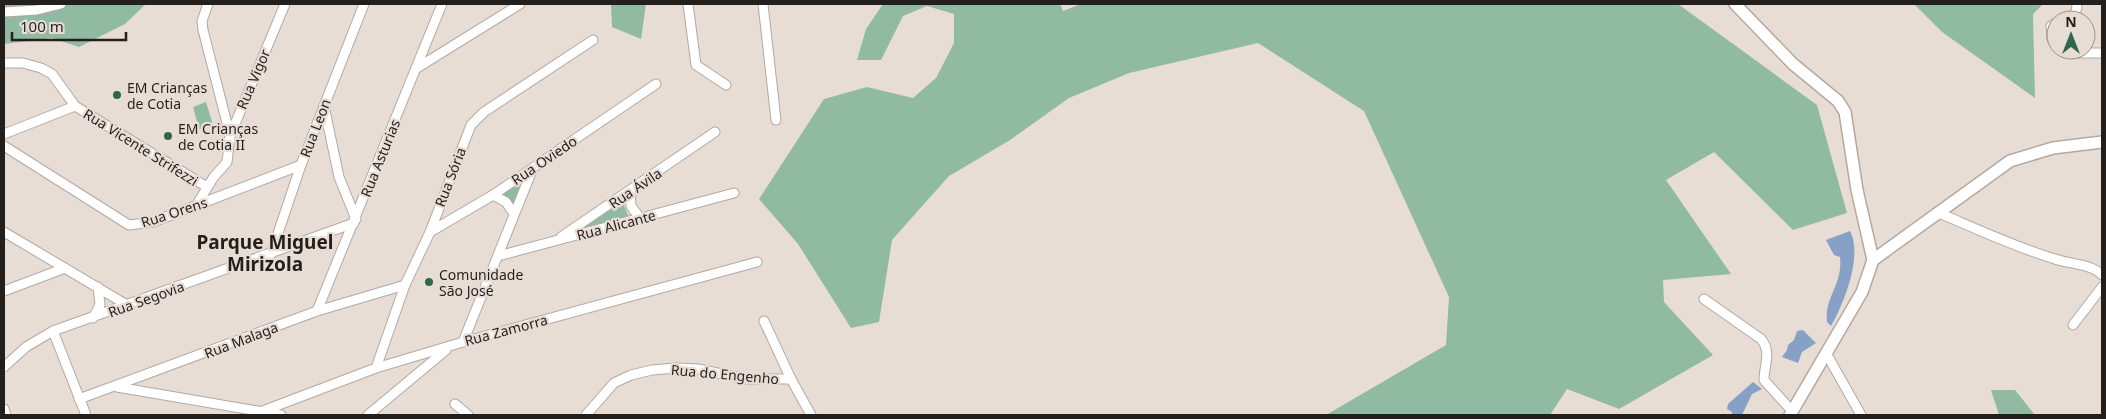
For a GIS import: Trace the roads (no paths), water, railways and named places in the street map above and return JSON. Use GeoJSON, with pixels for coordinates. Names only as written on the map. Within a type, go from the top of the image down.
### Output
{"type":"FeatureCollection","features":[{"type":"Feature","properties":{"kind":"street"},"geometry":{"type":"LineString","coordinates":[[4,12],[37,10],[61,4]]}},
{"type":"Feature","properties":{"kind":"street"},"geometry":{"type":"LineString","coordinates":[[208,4],[202,21],[203,30],[230,136]]}},
{"type":"Feature","properties":{"kind":"street","name":"Rua Vigor"},"geometry":{"type":"LineString","coordinates":[[196,206],[207,187],[227,162],[230,136],[285,4]]}},
{"type":"Feature","properties":{"kind":"street","name":"Rua Leon"},"geometry":{"type":"LineString","coordinates":[[270,254],[300,166],[364,4]]}},
{"type":"Feature","properties":{"kind":"street","name":"Rua Asturias"},"geometry":{"type":"LineString","coordinates":[[317,311],[442,4]]}},
{"type":"Feature","properties":{"kind":"street"},"geometry":{"type":"LineString","coordinates":[[417,68],[520,4]]}},
{"type":"Feature","properties":{"kind":"street"},"geometry":{"type":"LineString","coordinates":[[688,4],[696,65],[726,85]]}},
{"type":"Feature","properties":{"kind":"street"},"geometry":{"type":"LineString","coordinates":[[763,4],[776,120]]}},
{"type":"Feature","properties":{"kind":"street"},"geometry":{"type":"LineString","coordinates":[[1704,299],[1761,339],[1766,345],[1764,380],[1791,413],[1862,292],[1873,260],[1857,190],[1845,112],[1838,101],[1793,64],[1735,4]]}},
{"type":"Feature","properties":{"kind":"street","name":"Rua Sória"},"geometry":{"type":"LineString","coordinates":[[376,368],[405,286],[430,232],[471,125],[484,112],[593,40]]}},
{"type":"Feature","properties":{"kind":"street","name":"Rua Vicente Strifezzi"},"geometry":{"type":"LineString","coordinates":[[4,63],[23,63],[41,68],[52,74],[76,106],[207,187]]}},
{"type":"Feature","properties":{"kind":"street","name":"Rua Oviedo"},"geometry":{"type":"LineString","coordinates":[[430,232],[493,195],[656,84]]}},
{"type":"Feature","properties":{"kind":"street"},"geometry":{"type":"LineString","coordinates":[[4,134],[76,106]]}},
{"type":"Feature","properties":{"kind":"street"},"geometry":{"type":"LineString","coordinates":[[324,106],[339,177],[355,221]]}},
{"type":"Feature","properties":{"kind":"street","name":"Rua Ávila"},"geometry":{"type":"LineString","coordinates":[[554,241],[630,192],[715,132]]}},
{"type":"Feature","properties":{"kind":"street"},"geometry":{"type":"LineString","coordinates":[[1873,260],[2010,161],[2046,150],[2102,142]]}},
{"type":"Feature","properties":{"kind":"street","name":"Rua Orens"},"geometry":{"type":"LineString","coordinates":[[4,146],[129,225],[153,222],[300,166]]}},
{"type":"Feature","properties":{"kind":"street"},"geometry":{"type":"LineString","coordinates":[[463,342],[533,168]]}},
{"type":"Feature","properties":{"kind":"street"},"geometry":{"type":"LineString","coordinates":[[630,192],[631,206],[640,218]]}},
{"type":"Feature","properties":{"kind":"street","name":"Rua Alicante"},"geometry":{"type":"LineString","coordinates":[[498,256],[734,193]]}},
{"type":"Feature","properties":{"kind":"street"},"geometry":{"type":"LineString","coordinates":[[493,195],[506,202],[514,214]]}},
{"type":"Feature","properties":{"kind":"street"},"geometry":{"type":"LineString","coordinates":[[1939,213],[2055,260],[2094,269],[2102,275]]}},
{"type":"Feature","properties":{"kind":"street","name":"Rua Segovia"},"geometry":{"type":"LineString","coordinates":[[4,367],[36,339],[53,331],[270,254],[355,221]]}},
{"type":"Feature","properties":{"kind":"street"},"geometry":{"type":"LineString","coordinates":[[4,232],[128,305]]}},
{"type":"Feature","properties":{"kind":"street","name":"Rua Zamorra"},"geometry":{"type":"LineString","coordinates":[[260,412],[376,368],[463,342],[757,262]]}},
{"type":"Feature","properties":{"kind":"street"},"geometry":{"type":"LineString","coordinates":[[4,290],[65,268]]}},
{"type":"Feature","properties":{"kind":"street","name":"Rua Malaga"},"geometry":{"type":"LineString","coordinates":[[79,399],[117,387],[317,311],[405,286]]}},
{"type":"Feature","properties":{"kind":"street"},"geometry":{"type":"LineString","coordinates":[[93,318],[100,305],[98,287]]}},
{"type":"Feature","properties":{"kind":"street"},"geometry":{"type":"LineString","coordinates":[[2073,325],[2102,287]]}},
{"type":"Feature","properties":{"kind":"street"},"geometry":{"type":"LineString","coordinates":[[764,321],[790,379],[811,415]]}},
{"type":"Feature","properties":{"kind":"street"},"geometry":{"type":"LineString","coordinates":[[53,331],[86,415]]}},
{"type":"Feature","properties":{"kind":"street"},"geometry":{"type":"LineString","coordinates":[[368,415],[450,346]]}},
{"type":"Feature","properties":{"kind":"street"},"geometry":{"type":"LineString","coordinates":[[1826,353],[1861,415]]}},
{"type":"Feature","properties":{"kind":"street","name":"Rua do Engenho"},"geometry":{"type":"LineString","coordinates":[[586,415],[614,383],[631,375],[652,370],[698,369],[747,379],[790,379]]}},
{"type":"Feature","properties":{"kind":"street"},"geometry":{"type":"LineString","coordinates":[[117,387],[281,415]]}},
{"type":"Feature","properties":{"kind":"street"},"geometry":{"type":"LineString","coordinates":[[455,404],[468,415]]}},
{"type":"Feature","properties":{"kind":"street"},"geometry":{"type":"LineString","coordinates":[[4,409],[6,415]]}},
{"type":"Feature","properties":{"kind":"water"},"geometry":{"type":"Polygon","coordinates":[[[1850,231],[1853,241],[1853,266],[1846,293],[1831,326],[1827,322],[1828,305],[1839,275],[1840,257],[1834,255],[1826,240],[1850,231]]]}},
{"type":"Feature","properties":{"kind":"water"},"geometry":{"type":"Polygon","coordinates":[[[1803,330],[1816,343],[1802,352],[1798,363],[1782,357],[1788,345],[1794,340],[1797,331],[1803,330]]]}},
{"type":"Feature","properties":{"kind":"water"},"geometry":{"type":"Polygon","coordinates":[[[1753,382],[1762,389],[1752,394],[1742,415],[1732,415],[1732,412],[1727,409],[1728,404],[1753,382]]]}},
{"type":"Feature","properties":{"kind":"place","name":"EM Crianças de Cotia"},"geometry":{"type":"Point","coordinates":[117,95]}},
{"type":"Feature","properties":{"kind":"place","name":"EM Crianças de Cotia II"},"geometry":{"type":"Point","coordinates":[168,136]}},
{"type":"Feature","properties":{"kind":"place","name":"Comunidade São José"},"geometry":{"type":"Point","coordinates":[429,282]}},
{"type":"Feature","properties":{"kind":"district","name":"Parque Miguel Mirizola"},"geometry":{"type":"Point","coordinates":[265,253]}}]}
